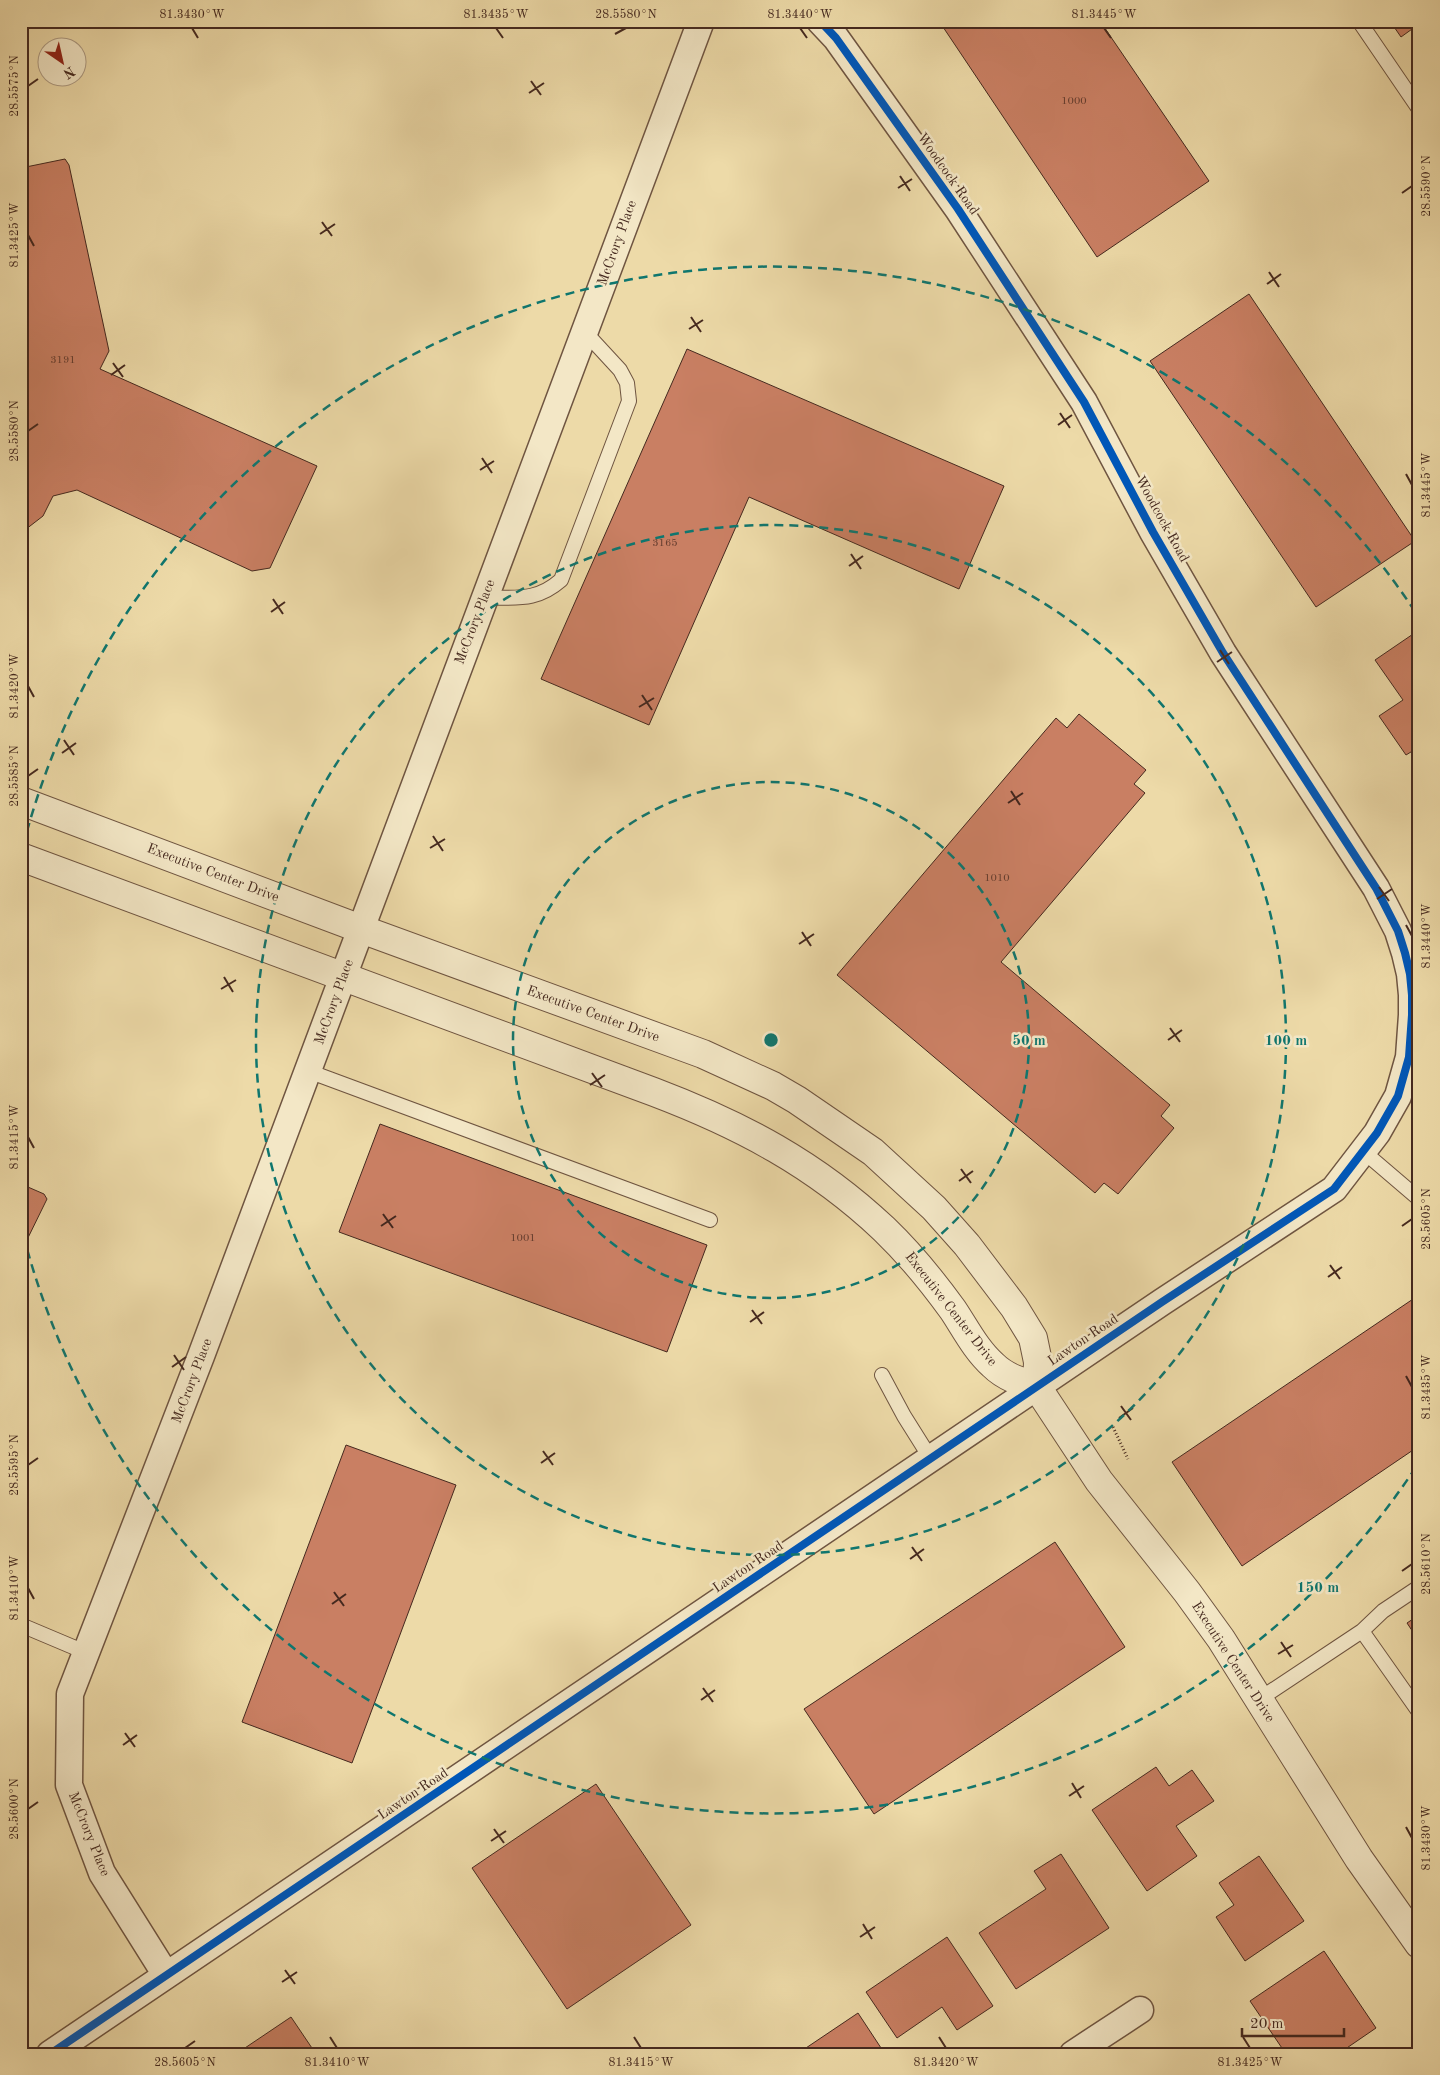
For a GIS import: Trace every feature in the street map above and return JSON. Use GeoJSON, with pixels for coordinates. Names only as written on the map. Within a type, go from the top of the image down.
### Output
{"type":"FeatureCollection","features":[{"type":"Feature","properties":{"kind":"street","name":"McCrory Place"},"geometry":{"type":"LineString","coordinates":[[166,1975],[102,1873],[69,1785],[70,1694],[308,1072],[701,21]]}},
{"type":"Feature","properties":{"kind":"street","name":"Woodcock Road"},"geometry":{"type":"LineString","coordinates":[[820,21],[836,38],[958,209],[1084,402],[1153,532],[1244,688],[1376,888],[1398,931],[1414,974],[1412,1015],[1414,1059]]}},
{"type":"Feature","properties":{"kind":"street","name":"Executive Center Drive"},"geometry":{"type":"LineString","coordinates":[[21,801],[361,929],[703,1054],[773,1086],[822,1115],[873,1152],[916,1190],[951,1227],[1014,1307],[1033,1338],[1038,1362],[1037,1387]]}},
{"type":"Feature","properties":{"kind":"street","name":"Executive Center Drive"},"geometry":{"type":"LineString","coordinates":[[21,856],[698,1109],[763,1140],[827,1182],[884,1230],[933,1284],[989,1362],[1009,1376],[1037,1387],[1099,1481],[1204,1615],[1359,1859],[1419,1944]]}},
{"type":"Feature","properties":{"kind":"street","name":"Lawton Road"},"geometry":{"type":"LineString","coordinates":[[50,2054],[1162,1302],[1334,1189],[1364,1152],[1385,1121],[1414,1059]]}},
{"type":"Feature","properties":{"kind":"street"},"geometry":{"type":"LineString","coordinates":[[1073,2054],[1140,2010]]}},
{"type":"Feature","properties":{"kind":"lane"},"geometry":{"type":"LineString","coordinates":[[1359,21],[1419,109]]}},
{"type":"Feature","properties":{"kind":"lane"},"geometry":{"type":"LineString","coordinates":[[484,598],[535,596],[551,589],[561,580],[629,401],[627,383],[620,370],[584,331]]}},
{"type":"Feature","properties":{"kind":"lane"},"geometry":{"type":"LineString","coordinates":[[308,1072],[710,1220]]}},
{"type":"Feature","properties":{"kind":"lane"},"geometry":{"type":"LineString","coordinates":[[1364,1152],[1419,1199]]}},
{"type":"Feature","properties":{"kind":"lane"},"geometry":{"type":"LineString","coordinates":[[882,1374],[904,1416],[931,1459]]}},
{"type":"Feature","properties":{"kind":"lane"},"geometry":{"type":"LineString","coordinates":[[1258,1700],[1362,1631],[1383,1610],[1419,1587]]}},
{"type":"Feature","properties":{"kind":"lane"},"geometry":{"type":"LineString","coordinates":[[21,1625],[85,1652]]}},
{"type":"Feature","properties":{"kind":"lane"},"geometry":{"type":"LineString","coordinates":[[1362,1631],[1419,1712]]}},
{"type":"Feature","properties":{"kind":"path"},"geometry":{"type":"LineString","coordinates":[[1113,1427],[1128,1458]]}},
{"type":"Feature","properties":{"kind":"building"},"geometry":{"type":"Polygon","coordinates":[[[939,21],[1100,21],[1209,181],[1097,257],[939,21]]]}},
{"type":"Feature","properties":{"kind":"building"},"geometry":{"type":"Polygon","coordinates":[[[1390,21],[1419,21],[1419,24],[1401,37],[1390,21]]]}},
{"type":"Feature","properties":{"kind":"building"},"geometry":{"type":"Polygon","coordinates":[[[65,159],[69,165],[109,351],[100,369],[317,466],[270,568],[252,571],[77,490],[53,496],[43,516],[21,533],[21,168],[65,159]]]}},
{"type":"Feature","properties":{"kind":"building"},"geometry":{"type":"Polygon","coordinates":[[[1249,294],[1415,541],[1316,607],[1150,361],[1249,294]]]}},
{"type":"Feature","properties":{"kind":"building"},"geometry":{"type":"Polygon","coordinates":[[[687,349],[1004,486],[959,589],[749,497],[649,725],[541,679],[687,349]]]}},
{"type":"Feature","properties":{"kind":"building"},"geometry":{"type":"Polygon","coordinates":[[[1419,630],[1419,747],[1406,755],[1379,716],[1403,700],[1375,660],[1419,630]]]}},
{"type":"Feature","properties":{"kind":"building"},"geometry":{"type":"Polygon","coordinates":[[[1079,714],[1146,770],[1134,784],[1145,793],[1001,962],[1170,1105],[1161,1116],[1174,1128],[1118,1194],[1104,1183],[1095,1193],[837,975],[1056,718],[1067,728],[1079,714]]]}},
{"type":"Feature","properties":{"kind":"building"},"geometry":{"type":"Polygon","coordinates":[[[380,1124],[707,1245],[667,1352],[339,1232],[380,1124]]]}},
{"type":"Feature","properties":{"kind":"building"},"geometry":{"type":"Polygon","coordinates":[[[21,1184],[44,1194],[47,1199],[21,1252],[21,1184]]]}},
{"type":"Feature","properties":{"kind":"building"},"geometry":{"type":"Polygon","coordinates":[[[1419,1295],[1419,1446],[1242,1566],[1172,1462],[1419,1295]]]}},
{"type":"Feature","properties":{"kind":"building"},"geometry":{"type":"Polygon","coordinates":[[[346,1445],[456,1485],[352,1763],[242,1722],[346,1445]]]}},
{"type":"Feature","properties":{"kind":"building"},"geometry":{"type":"Polygon","coordinates":[[[1055,1542],[1125,1647],[874,1814],[804,1709],[1055,1542]]]}},
{"type":"Feature","properties":{"kind":"building"},"geometry":{"type":"Polygon","coordinates":[[[1419,1615],[1419,1641],[1407,1623],[1419,1615]]]}},
{"type":"Feature","properties":{"kind":"building"},"geometry":{"type":"Polygon","coordinates":[[[1156,1767],[1169,1786],[1192,1770],[1214,1801],[1176,1826],[1197,1856],[1147,1891],[1092,1810],[1156,1767]]]}},
{"type":"Feature","properties":{"kind":"building"},"geometry":{"type":"Polygon","coordinates":[[[596,1784],[691,1925],[567,2009],[472,1868],[596,1784]]]}},
{"type":"Feature","properties":{"kind":"building"},"geometry":{"type":"Polygon","coordinates":[[[1061,1854],[1109,1928],[1016,1989],[979,1933],[1046,1889],[1034,1871],[1061,1854]]]}},
{"type":"Feature","properties":{"kind":"building"},"geometry":{"type":"Polygon","coordinates":[[[1259,1856],[1304,1921],[1245,1961],[1216,1917],[1234,1905],[1219,1883],[1259,1856]]]}},
{"type":"Feature","properties":{"kind":"building"},"geometry":{"type":"Polygon","coordinates":[[[947,1937],[993,2006],[957,2030],[942,2007],[897,2038],[866,1992],[947,1937]]]}},
{"type":"Feature","properties":{"kind":"building"},"geometry":{"type":"Polygon","coordinates":[[[1324,1951],[1376,2028],[1338,2054],[1286,2054],[1250,2001],[1324,1951]]]}},
{"type":"Feature","properties":{"kind":"building"},"geometry":{"type":"Polygon","coordinates":[[[858,2013],[885,2054],[797,2054],[858,2013]]]}},
{"type":"Feature","properties":{"kind":"building"},"geometry":{"type":"Polygon","coordinates":[[[291,2017],[316,2054],[236,2054],[291,2017]]]}},
{"type":"Feature","properties":{"kind":"cycle path"},"geometry":{"type":"LineString","coordinates":[[50,2054],[1162,1302],[1334,1189],[1377,1133],[1398,1096],[1409,1057],[1412,1015],[1410,974],[1398,931],[1376,888],[1223,653],[1153,532],[1084,402],[958,209],[836,38],[820,21]]}}]}
